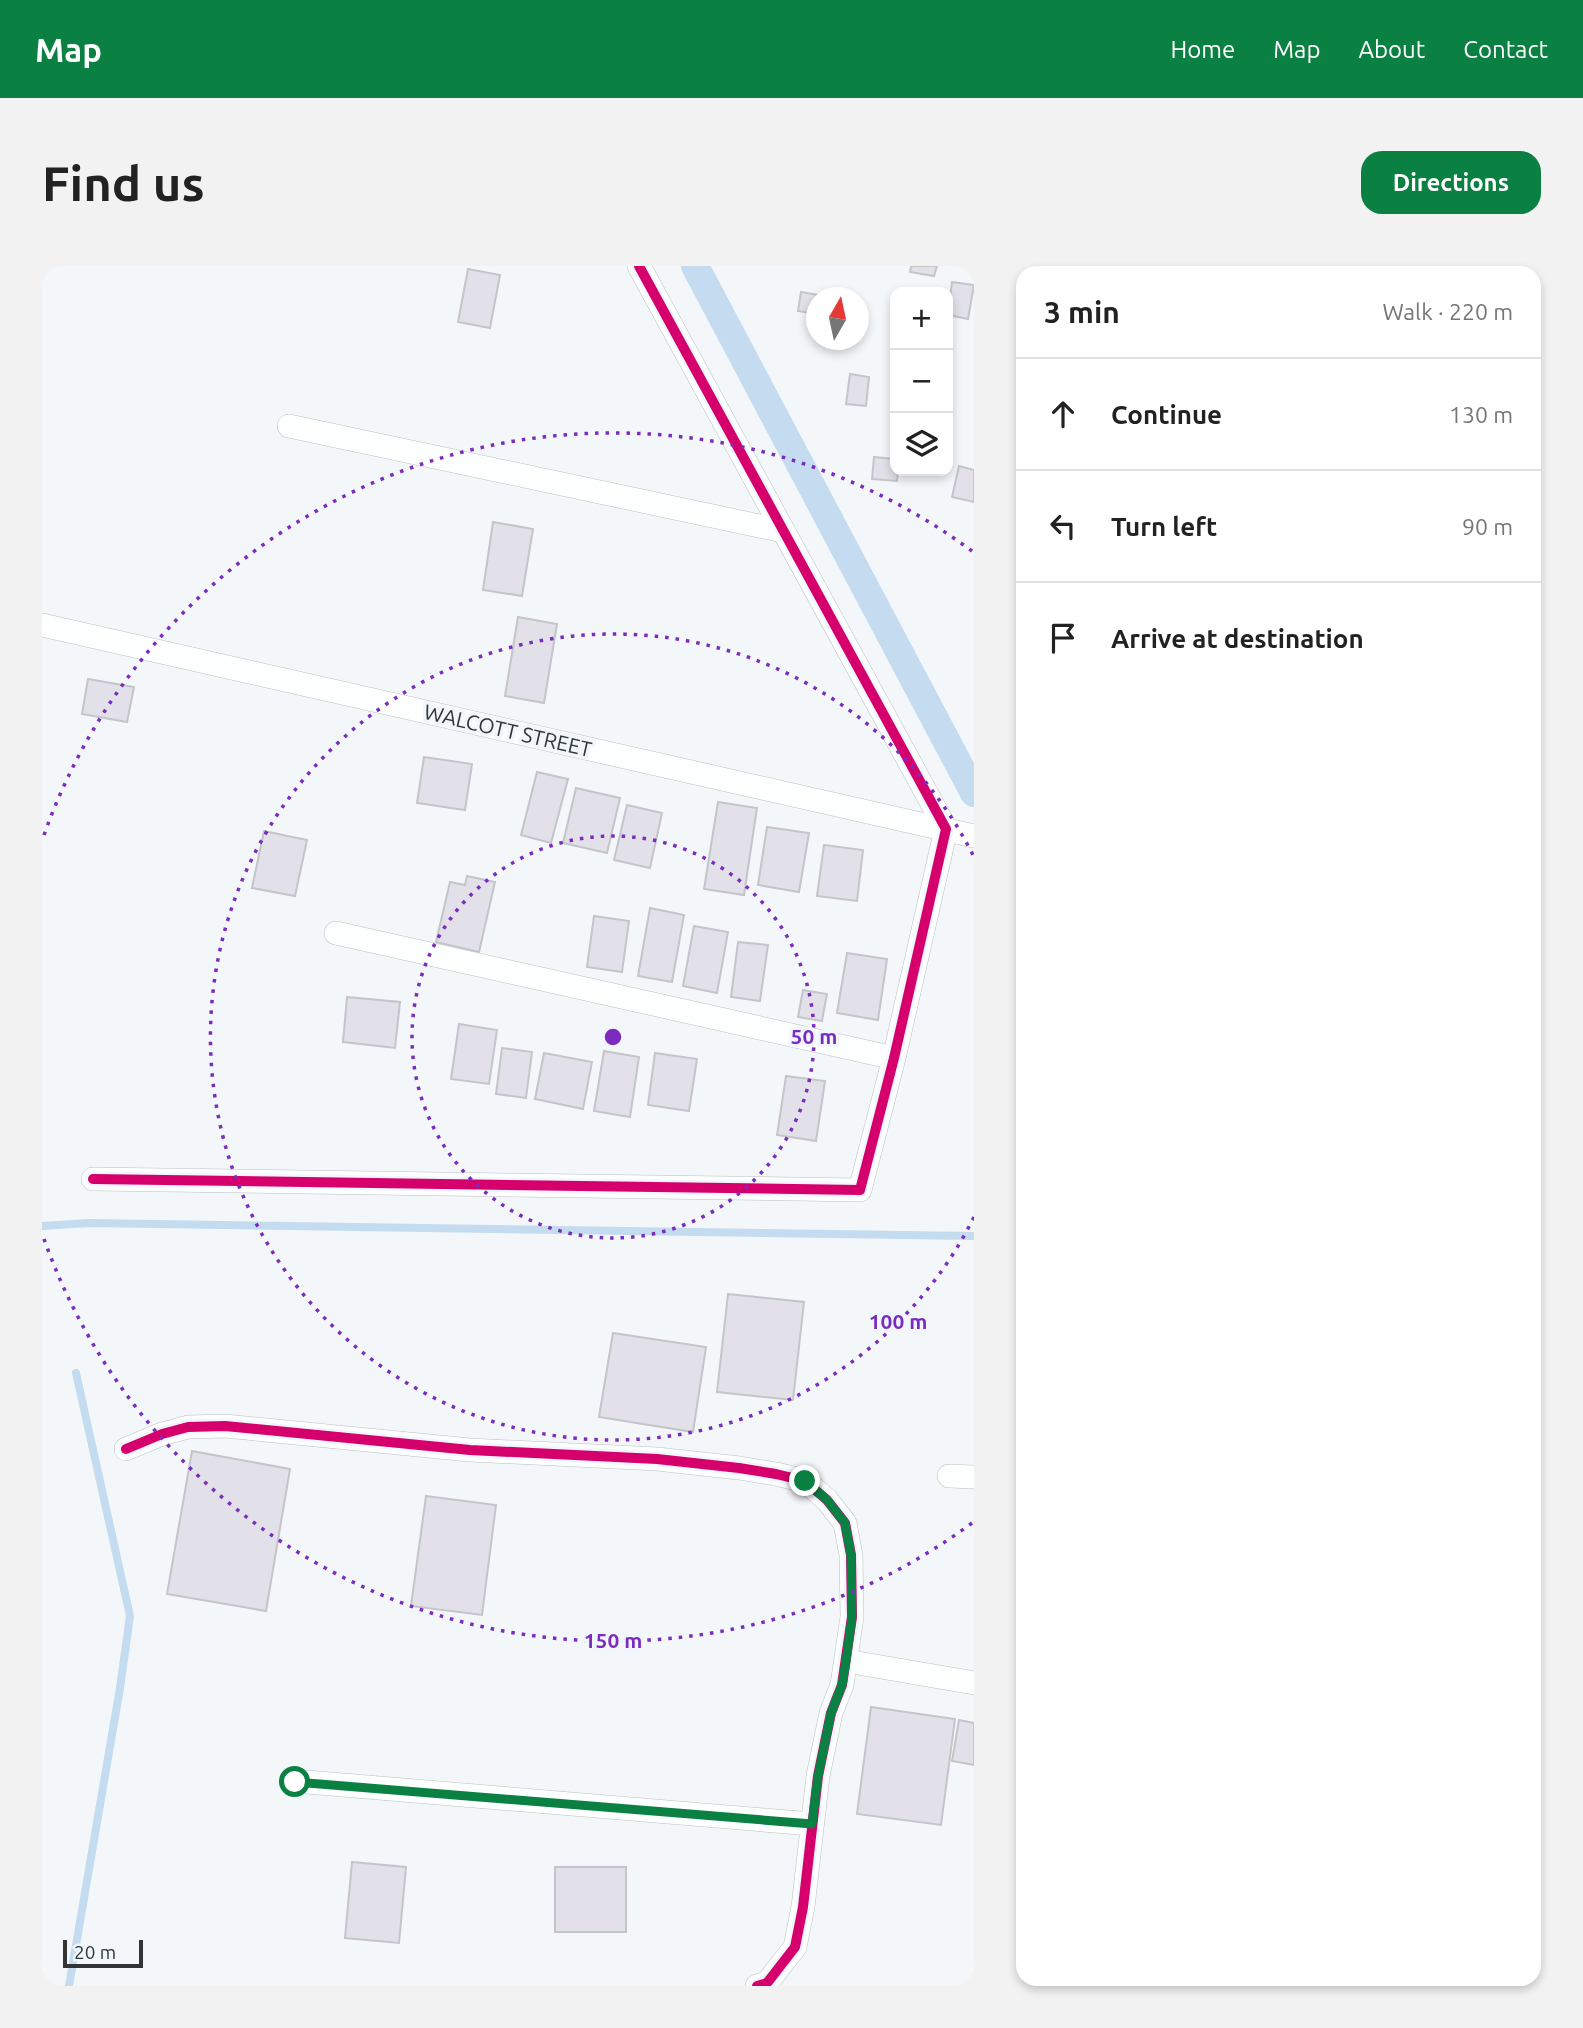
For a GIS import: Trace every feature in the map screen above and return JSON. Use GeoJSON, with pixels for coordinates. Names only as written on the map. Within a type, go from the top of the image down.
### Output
{"type":"FeatureCollection","features":[{"type":"Feature","properties":{"kind":"street"},"geometry":{"type":"LineString","coordinates":[[93,1180],[860,1190],[894,1058],[946,829],[639,266]]}},
{"type":"Feature","properties":{"kind":"street"},"geometry":{"type":"LineString","coordinates":[[289,426],[783,531]]}},
{"type":"Feature","properties":{"kind":"street","name":"WALCOTT STREET"},"geometry":{"type":"LineString","coordinates":[[42,625],[974,836]]}},
{"type":"Feature","properties":{"kind":"street"},"geometry":{"type":"LineString","coordinates":[[336,933],[894,1058]]}},
{"type":"Feature","properties":{"kind":"street"},"geometry":{"type":"LineString","coordinates":[[126,1449],[188,1427],[225,1426],[470,1450],[657,1459],[739,1468],[805,1481],[827,1500],[845,1523],[851,1555],[852,1617],[842,1685],[831,1713],[818,1776],[803,1907],[795,1947],[767,1983],[757,1986]]}},
{"type":"Feature","properties":{"kind":"street"},"geometry":{"type":"LineString","coordinates":[[949,1476],[974,1477]]}},
{"type":"Feature","properties":{"kind":"street"},"geometry":{"type":"LineString","coordinates":[[846,1661],[974,1683]]}},
{"type":"Feature","properties":{"kind":"street"},"geometry":{"type":"LineString","coordinates":[[295,1782],[812,1824]]}},
{"type":"Feature","properties":{"kind":"building"},"geometry":{"type":"Polygon","coordinates":[[[911,266],[937,266],[934,276],[910,272],[911,266]]]}},
{"type":"Feature","properties":{"kind":"building"},"geometry":{"type":"Polygon","coordinates":[[[468,269],[500,275],[490,328],[458,322],[468,269]]]}},
{"type":"Feature","properties":{"kind":"building"},"geometry":{"type":"Polygon","coordinates":[[[952,282],[974,285],[968,319],[953,316],[952,282]]]}},
{"type":"Feature","properties":{"kind":"building"},"geometry":{"type":"Polygon","coordinates":[[[801,292],[806,293],[806,312],[798,311],[801,292]]]}},
{"type":"Feature","properties":{"kind":"building"},"geometry":{"type":"Polygon","coordinates":[[[850,374],[869,377],[866,406],[846,404],[850,374]]]}},
{"type":"Feature","properties":{"kind":"building"},"geometry":{"type":"Polygon","coordinates":[[[874,457],[890,459],[890,476],[898,476],[897,481],[872,479],[874,457]]]}},
{"type":"Feature","properties":{"kind":"building"},"geometry":{"type":"Polygon","coordinates":[[[959,466],[974,470],[974,502],[952,497],[959,466]]]}},
{"type":"Feature","properties":{"kind":"building"},"geometry":{"type":"Polygon","coordinates":[[[493,522],[533,529],[522,596],[483,590],[493,522]]]}},
{"type":"Feature","properties":{"kind":"building"},"geometry":{"type":"Polygon","coordinates":[[[518,617],[557,624],[544,703],[505,696],[518,617]]]}},
{"type":"Feature","properties":{"kind":"building"},"geometry":{"type":"Polygon","coordinates":[[[88,679],[134,687],[127,722],[82,714],[88,679]]]}},
{"type":"Feature","properties":{"kind":"building"},"geometry":{"type":"Polygon","coordinates":[[[424,757],[472,764],[465,810],[417,803],[424,757]]]}},
{"type":"Feature","properties":{"kind":"building"},"geometry":{"type":"Polygon","coordinates":[[[537,772],[568,779],[551,843],[521,835],[537,772]]]}},
{"type":"Feature","properties":{"kind":"building"},"geometry":{"type":"Polygon","coordinates":[[[576,788],[620,798],[607,853],[563,843],[576,788]]]}},
{"type":"Feature","properties":{"kind":"building"},"geometry":{"type":"Polygon","coordinates":[[[718,802],[757,808],[744,895],[704,889],[718,802]]]}},
{"type":"Feature","properties":{"kind":"building"},"geometry":{"type":"Polygon","coordinates":[[[627,805],[662,813],[650,868],[614,860],[627,805]]]}},
{"type":"Feature","properties":{"kind":"building"},"geometry":{"type":"Polygon","coordinates":[[[767,827],[809,833],[799,892],[758,885],[767,827]]]}},
{"type":"Feature","properties":{"kind":"building"},"geometry":{"type":"Polygon","coordinates":[[[264,831],[307,840],[295,896],[252,888],[264,831]]]}},
{"type":"Feature","properties":{"kind":"building"},"geometry":{"type":"Polygon","coordinates":[[[824,845],[863,850],[857,901],[817,896],[824,845]]]}},
{"type":"Feature","properties":{"kind":"building"},"geometry":{"type":"Polygon","coordinates":[[[467,876],[495,882],[479,952],[436,942],[450,882],[465,885],[467,876]]]}},
{"type":"Feature","properties":{"kind":"building"},"geometry":{"type":"Polygon","coordinates":[[[650,908],[684,915],[672,982],[638,976],[650,908]]]}},
{"type":"Feature","properties":{"kind":"building"},"geometry":{"type":"Polygon","coordinates":[[[594,916],[629,921],[622,972],[587,967],[594,916]]]}},
{"type":"Feature","properties":{"kind":"building"},"geometry":{"type":"Polygon","coordinates":[[[694,926],[728,932],[717,993],[683,986],[694,926]]]}},
{"type":"Feature","properties":{"kind":"building"},"geometry":{"type":"Polygon","coordinates":[[[738,942],[768,945],[760,1001],[731,997],[738,942]]]}},
{"type":"Feature","properties":{"kind":"building"},"geometry":{"type":"Polygon","coordinates":[[[847,953],[887,959],[878,1020],[837,1013],[847,953]]]}},
{"type":"Feature","properties":{"kind":"building"},"geometry":{"type":"Polygon","coordinates":[[[803,990],[827,994],[822,1021],[798,1017],[803,990]]]}},
{"type":"Feature","properties":{"kind":"building"},"geometry":{"type":"Polygon","coordinates":[[[347,997],[400,1002],[395,1048],[343,1042],[347,997]]]}},
{"type":"Feature","properties":{"kind":"building"},"geometry":{"type":"Polygon","coordinates":[[[459,1024],[497,1030],[489,1084],[451,1079],[459,1024]]]}},
{"type":"Feature","properties":{"kind":"building"},"geometry":{"type":"Polygon","coordinates":[[[502,1048],[532,1052],[526,1098],[496,1094],[502,1048]]]}},
{"type":"Feature","properties":{"kind":"building"},"geometry":{"type":"Polygon","coordinates":[[[604,1051],[639,1057],[630,1117],[594,1111],[604,1051]]]}},
{"type":"Feature","properties":{"kind":"building"},"geometry":{"type":"Polygon","coordinates":[[[544,1053],[592,1062],[583,1109],[535,1099],[544,1053]]]}},
{"type":"Feature","properties":{"kind":"building"},"geometry":{"type":"Polygon","coordinates":[[[655,1053],[697,1059],[689,1111],[648,1105],[655,1053]]]}},
{"type":"Feature","properties":{"kind":"building"},"geometry":{"type":"Polygon","coordinates":[[[786,1076],[825,1081],[816,1141],[777,1135],[786,1076]]]}},
{"type":"Feature","properties":{"kind":"building"},"geometry":{"type":"Polygon","coordinates":[[[728,1294],[804,1302],[793,1400],[717,1392],[728,1294]]]}},
{"type":"Feature","properties":{"kind":"building"},"geometry":{"type":"Polygon","coordinates":[[[613,1333],[706,1347],[693,1432],[599,1417],[613,1333]]]}},
{"type":"Feature","properties":{"kind":"building"},"geometry":{"type":"Polygon","coordinates":[[[192,1451],[290,1469],[266,1611],[167,1594],[192,1451]]]}},
{"type":"Feature","properties":{"kind":"building"},"geometry":{"type":"Polygon","coordinates":[[[426,1496],[496,1505],[482,1615],[411,1606],[426,1496]]]}},
{"type":"Feature","properties":{"kind":"building"},"geometry":{"type":"Polygon","coordinates":[[[871,1707],[955,1719],[941,1825],[857,1814],[871,1707]]]}},
{"type":"Feature","properties":{"kind":"building"},"geometry":{"type":"Polygon","coordinates":[[[959,1720],[974,1723],[974,1765],[952,1761],[959,1720]]]}},
{"type":"Feature","properties":{"kind":"building"},"geometry":{"type":"Polygon","coordinates":[[[352,1862],[406,1867],[399,1943],[345,1938],[352,1862]]]}},
{"type":"Feature","properties":{"kind":"building"},"geometry":{"type":"Polygon","coordinates":[[[555,1867],[626,1867],[626,1932],[555,1932],[555,1867]]]}},
{"type":"Feature","properties":{"kind":"waterway"},"geometry":{"type":"LineString","coordinates":[[695,266],[974,793]]}},
{"type":"Feature","properties":{"kind":"waterway"},"geometry":{"type":"LineString","coordinates":[[42,1226],[89,1223],[974,1236]]}},
{"type":"Feature","properties":{"kind":"waterway"},"geometry":{"type":"LineString","coordinates":[[69,1986],[130,1616],[76,1373]]}},
{"type":"Feature","properties":{"kind":"cycle path"},"geometry":{"type":"LineString","coordinates":[[93,1179],[860,1190],[894,1058],[946,829],[639,266]]}},
{"type":"Feature","properties":{"kind":"cycle path"},"geometry":{"type":"LineString","coordinates":[[126,1449],[188,1427],[225,1426],[470,1450],[657,1459],[739,1468],[805,1481],[827,1500],[845,1523],[851,1555],[852,1617],[842,1685],[831,1713],[818,1776],[803,1907],[795,1947],[767,1983],[757,1986]]}},
{"type":"Feature","properties":{"kind":"route"},"geometry":{"type":"LineString","coordinates":[[295,1782],[812,1824],[818,1776],[831,1713],[842,1685],[846,1661],[852,1617],[851,1555],[845,1523],[827,1500],[805,1481]]}}]}
